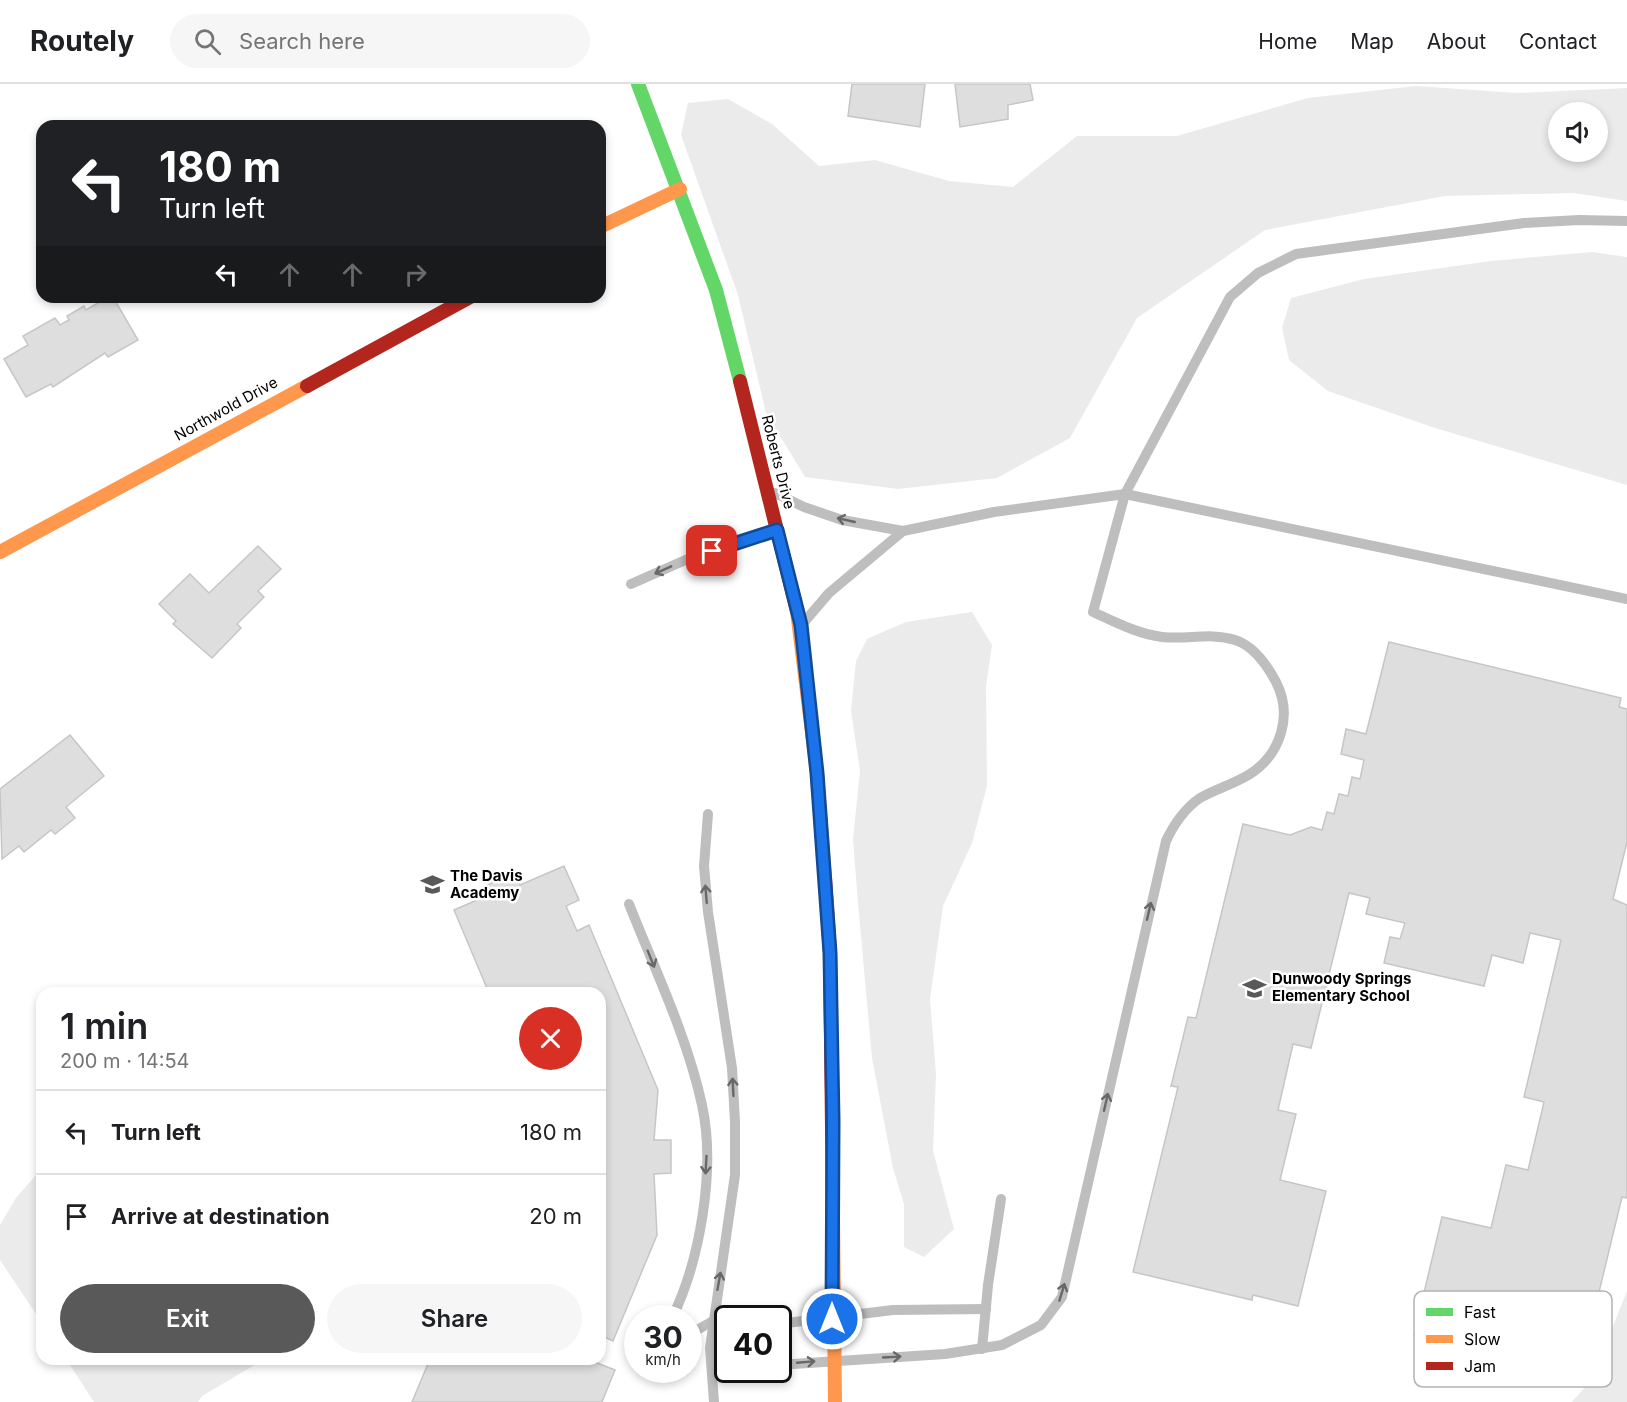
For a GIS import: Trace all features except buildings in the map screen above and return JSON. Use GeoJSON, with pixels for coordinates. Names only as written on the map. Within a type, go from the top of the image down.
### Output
{"type":"FeatureCollection","features":[{"type":"Feature","properties":{"kind":"street","name":"Roberts Drive"},"geometry":{"type":"LineString","coordinates":[[638,84],[680,189],[716,290],[801,625],[817,773],[830,953],[833,1121],[832,1319],[835,1402]]}},
{"type":"Feature","properties":{"kind":"street"},"geometry":{"type":"LineString","coordinates":[[606,224],[680,189]]}},
{"type":"Feature","properties":{"kind":"street","name":"Northwold Drive"},"geometry":{"type":"LineString","coordinates":[[0,552],[459,303]]}},
{"type":"Feature","properties":{"kind":"lane"},"geometry":{"type":"LineString","coordinates":[[792,1364],[945,1354],[1002,1345],[1041,1325],[1062,1297],[1166,841],[1175,824],[1200,799],[1251,773],[1261,764],[1276,746],[1282,730],[1284,714],[1282,693],[1257,654],[1237,641],[1210,636],[1164,638],[1149,635],[1093,612],[1125,494],[1230,297],[1258,273],[1296,254],[1524,223],[1579,220],[1627,221]]}},
{"type":"Feature","properties":{"kind":"lane"},"geometry":{"type":"LineString","coordinates":[[768,489],[804,507],[842,520],[903,531],[994,512],[1125,494],[1627,599]]}},
{"type":"Feature","properties":{"kind":"lane"},"geometry":{"type":"LineString","coordinates":[[631,584],[690,558],[777,530]]}},
{"type":"Feature","properties":{"kind":"lane"},"geometry":{"type":"LineString","coordinates":[[801,625],[829,593],[903,531]]}},
{"type":"Feature","properties":{"kind":"lane"},"geometry":{"type":"LineString","coordinates":[[708,814],[704,866],[706,889],[732,1068],[735,1122],[735,1175],[716,1305]]}},
{"type":"Feature","properties":{"kind":"lane"},"geometry":{"type":"LineString","coordinates":[[629,904],[677,1024],[703,1108],[706,1150],[701,1228],[694,1263],[677,1305]]}},
{"type":"Feature","properties":{"kind":"lane"},"geometry":{"type":"LineString","coordinates":[[982,1349],[1000,1199]]}},
{"type":"Feature","properties":{"kind":"lane"},"geometry":{"type":"LineString","coordinates":[[792,1323],[893,1310],[986,1310]]}},
{"type":"Feature","properties":{"kind":"lane"},"geometry":{"type":"LineString","coordinates":[[702,1327],[714,1321]]}},
{"type":"Feature","properties":{"kind":"lane"},"geometry":{"type":"LineString","coordinates":[[714,1321],[710,1348],[714,1402]]}},
{"type":"Feature","properties":{"kind":"shaded area"},"geometry":{"type":"Polygon","coordinates":[[[1416,86],[1517,93],[1627,88],[1627,201],[1574,193],[1445,196],[1265,230],[1137,318],[1070,438],[997,478],[898,489],[805,477],[766,413],[738,295],[681,135],[688,103],[728,99],[772,124],[819,166],[875,160],[949,181],[1013,187],[1077,136],[1177,136],[1308,98],[1416,86]]]}},
{"type":"Feature","properties":{"kind":"shaded area"},"geometry":{"type":"Polygon","coordinates":[[[1592,252],[1627,257],[1627,485],[1435,428],[1328,391],[1289,360],[1282,328],[1291,298],[1364,279],[1491,261],[1592,252]]]}},
{"type":"Feature","properties":{"kind":"shaded area"},"geometry":{"type":"Polygon","coordinates":[[[972,612],[992,645],[986,686],[987,786],[972,843],[943,906],[930,999],[936,1074],[933,1151],[954,1229],[924,1257],[904,1247],[904,1204],[893,1168],[872,1058],[853,839],[860,771],[851,711],[856,661],[867,639],[906,622],[972,612]]]}},
{"type":"Feature","properties":{"kind":"shaded area"},"geometry":{"type":"Polygon","coordinates":[[[36,1175],[36,1314],[0,1260],[0,1225],[16,1198],[36,1175]]]}},
{"type":"Feature","properties":{"kind":"shaded area"},"geometry":{"type":"Polygon","coordinates":[[[1627,1291],[1627,1402],[1572,1402],[1585,1387],[1612,1387],[1612,1329],[1627,1291]]]}},
{"type":"Feature","properties":{"kind":"shaded area"},"geometry":{"type":"Polygon","coordinates":[[[70,1365],[255,1365],[202,1396],[198,1402],[94,1402],[70,1365]]]}},
{"type":"Feature","properties":{"kind":"traffic: fast"},"geometry":{"type":"LineString","coordinates":[[638,84],[716,290],[740,381]]}},
{"type":"Feature","properties":{"kind":"traffic: slow"},"geometry":{"type":"LineString","coordinates":[[606,224],[680,189]]}},
{"type":"Feature","properties":{"kind":"traffic: slow"},"geometry":{"type":"LineString","coordinates":[[0,552],[307,386]]}},
{"type":"Feature","properties":{"kind":"traffic: slow"},"geometry":{"type":"LineString","coordinates":[[797,611],[817,773],[825,879]]}},
{"type":"Feature","properties":{"kind":"traffic: slow"},"geometry":{"type":"LineString","coordinates":[[833,1217],[835,1402]]}},
{"type":"Feature","properties":{"kind":"traffic: jam"},"geometry":{"type":"LineString","coordinates":[[307,386],[459,303]]}},
{"type":"Feature","properties":{"kind":"traffic: jam"},"geometry":{"type":"LineString","coordinates":[[740,381],[797,611]]}},
{"type":"Feature","properties":{"kind":"traffic: jam"},"geometry":{"type":"LineString","coordinates":[[825,879],[830,953],[833,1217]]}},
{"type":"Feature","properties":{"kind":"place","name":"The Davis Academy"},"geometry":{"type":"Point","coordinates":[432,885]}},
{"type":"Feature","properties":{"kind":"place","name":"Dunwoody Springs Elementary School"},"geometry":{"type":"Point","coordinates":[1254,988]}},
{"type":"Feature","properties":{"kind":"route"},"geometry":{"type":"LineString","coordinates":[[712,551],[777,530],[801,625],[817,773],[830,953],[833,1121],[832,1319]]}}]}
